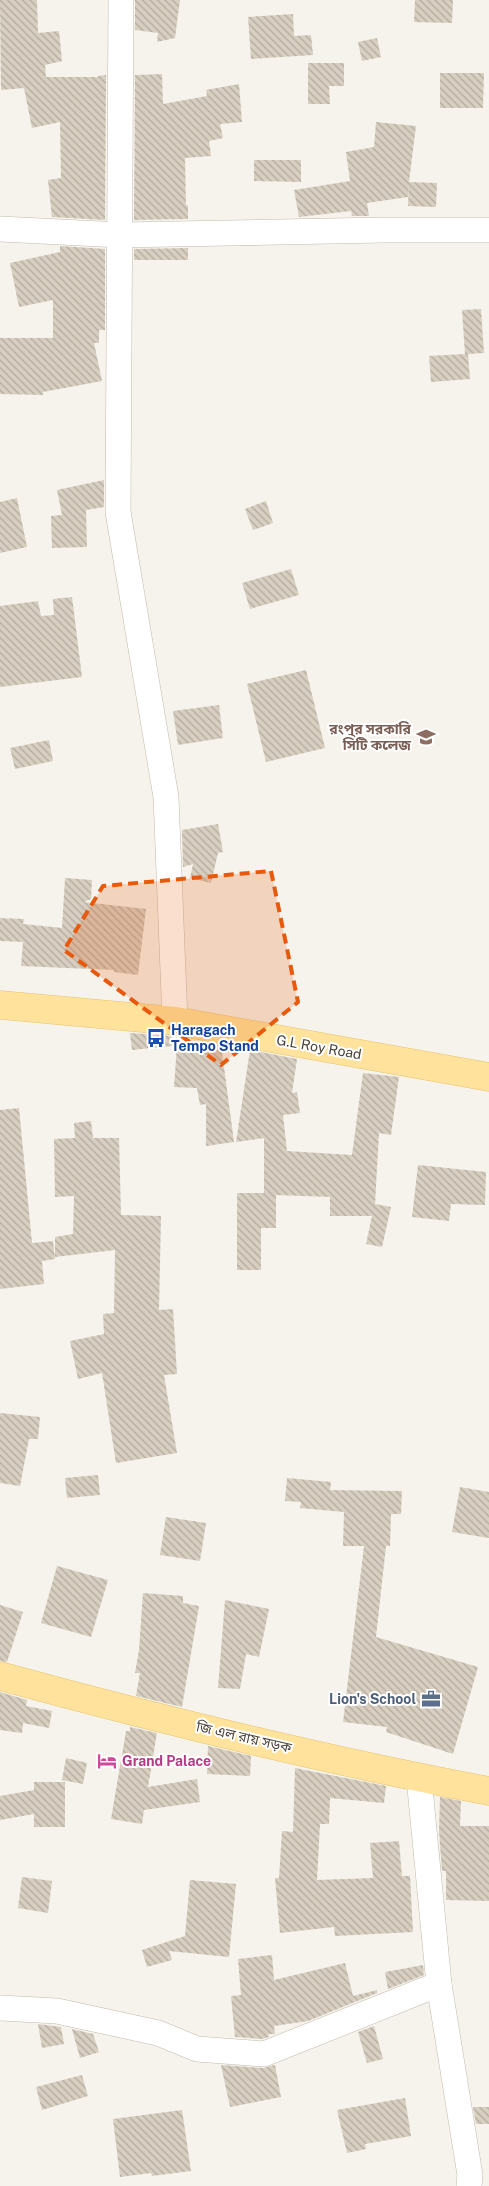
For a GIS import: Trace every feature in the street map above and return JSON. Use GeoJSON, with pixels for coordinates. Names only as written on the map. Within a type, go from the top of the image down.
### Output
{"type":"FeatureCollection","features":[{"type":"Feature","properties":{"kind":"main road","name":"G.L Roy Road"},"geometry":{"type":"LineString","coordinates":[[0,1005],[175,1021],[489,1077]]}},
{"type":"Feature","properties":{"kind":"main road","name":"জি এল রায় সড়ক"},"geometry":{"type":"LineString","coordinates":[[0,1676],[123,1709],[419,1778],[489,1791]]}},
{"type":"Feature","properties":{"kind":"street"},"geometry":{"type":"LineString","coordinates":[[120,0],[121,235],[118,512],[166,797],[175,1021]]}},
{"type":"Feature","properties":{"kind":"street"},"geometry":{"type":"LineString","coordinates":[[0,229],[121,235],[489,230]]}},
{"type":"Feature","properties":{"kind":"street"},"geometry":{"type":"LineString","coordinates":[[419,1778],[439,1984],[470,2175],[469,2186]]}},
{"type":"Feature","properties":{"kind":"street"},"geometry":{"type":"LineString","coordinates":[[0,2008],[66,2013],[158,2033],[197,2049],[264,2054],[439,1984]]}},
{"type":"Feature","properties":{"kind":"highlighted area"},"geometry":{"type":"Polygon","coordinates":[[[271,871],[298,1002],[221,1065],[64,950],[103,886],[271,871]]]}},
{"type":"Feature","properties":{"kind":"building"},"geometry":{"type":"Polygon","coordinates":[[[0,0],[37,0],[38,33],[59,31],[62,61],[45,65],[46,77],[98,77],[106,75],[105,220],[52,217],[48,180],[61,178],[60,122],[32,128],[24,88],[1,90],[0,0]]]}},
{"type":"Feature","properties":{"kind":"building"},"geometry":{"type":"Polygon","coordinates":[[[135,0],[180,0],[175,38],[157,42],[158,33],[135,30],[135,0]]]}},
{"type":"Feature","properties":{"kind":"building"},"geometry":{"type":"Polygon","coordinates":[[[415,0],[453,0],[452,23],[414,22],[415,0]]]}},
{"type":"Feature","properties":{"kind":"building"},"geometry":{"type":"Polygon","coordinates":[[[293,14],[294,36],[311,35],[313,55],[251,59],[248,17],[293,14]]]}},
{"type":"Feature","properties":{"kind":"building"},"geometry":{"type":"Polygon","coordinates":[[[377,38],[381,57],[362,61],[358,42],[377,38]]]}},
{"type":"Feature","properties":{"kind":"building"},"geometry":{"type":"Polygon","coordinates":[[[308,63],[344,63],[344,86],[329,86],[330,104],[308,104],[308,63]]]}},
{"type":"Feature","properties":{"kind":"building"},"geometry":{"type":"Polygon","coordinates":[[[440,73],[484,73],[483,108],[440,108],[440,73]]]}},
{"type":"Feature","properties":{"kind":"building"},"geometry":{"type":"Polygon","coordinates":[[[162,74],[163,104],[207,96],[206,90],[239,84],[242,122],[220,124],[223,138],[209,141],[211,156],[185,158],[188,219],[134,220],[135,75],[162,74]]]}},
{"type":"Feature","properties":{"kind":"building"},"geometry":{"type":"Polygon","coordinates":[[[376,122],[416,126],[409,182],[437,183],[436,207],[408,206],[409,183],[408,197],[367,203],[369,216],[352,216],[351,211],[299,217],[294,190],[350,181],[346,152],[374,147],[376,122]]]}},
{"type":"Feature","properties":{"kind":"building"},"geometry":{"type":"Polygon","coordinates":[[[254,160],[301,160],[301,182],[254,181],[254,160]]]}},
{"type":"Feature","properties":{"kind":"building"},"geometry":{"type":"Polygon","coordinates":[[[60,246],[105,249],[105,330],[99,330],[99,343],[94,343],[102,381],[43,392],[43,395],[0,394],[0,338],[53,338],[53,300],[19,307],[10,263],[60,252],[60,246]]]}},
{"type":"Feature","properties":{"kind":"building"},"geometry":{"type":"Polygon","coordinates":[[[188,248],[188,260],[134,260],[134,249],[188,248]]]}},
{"type":"Feature","properties":{"kind":"building"},"geometry":{"type":"Polygon","coordinates":[[[481,309],[484,353],[468,354],[470,379],[431,382],[429,356],[465,354],[462,310],[481,309]]]}},
{"type":"Feature","properties":{"kind":"building"},"geometry":{"type":"Polygon","coordinates":[[[104,480],[104,507],[86,510],[87,547],[52,548],[51,516],[62,515],[57,490],[104,480]]]}},
{"type":"Feature","properties":{"kind":"building"},"geometry":{"type":"Polygon","coordinates":[[[17,498],[27,547],[0,553],[0,502],[17,498]]]}},
{"type":"Feature","properties":{"kind":"building"},"geometry":{"type":"Polygon","coordinates":[[[266,501],[273,523],[253,530],[245,509],[266,501]]]}},
{"type":"Feature","properties":{"kind":"building"},"geometry":{"type":"Polygon","coordinates":[[[291,569],[299,595],[250,609],[242,583],[291,569]]]}},
{"type":"Feature","properties":{"kind":"building"},"geometry":{"type":"Polygon","coordinates":[[[72,597],[82,677],[0,687],[0,606],[38,601],[41,616],[54,615],[53,599],[72,597]]]}},
{"type":"Feature","properties":{"kind":"building"},"geometry":{"type":"Polygon","coordinates":[[[306,670],[325,748],[266,762],[247,684],[306,670]]]}},
{"type":"Feature","properties":{"kind":"building"},"geometry":{"type":"Polygon","coordinates":[[[219,705],[223,738],[178,745],[173,711],[219,705]]]}},
{"type":"Feature","properties":{"kind":"building"},"geometry":{"type":"Polygon","coordinates":[[[49,740],[53,761],[15,769],[10,748],[49,740]]]}},
{"type":"Feature","properties":{"kind":"building"},"geometry":{"type":"Polygon","coordinates":[[[218,824],[223,852],[218,853],[211,883],[190,878],[193,864],[183,867],[182,830],[218,824]]]}},
{"type":"Feature","properties":{"kind":"building"},"geometry":{"type":"Polygon","coordinates":[[[65,878],[92,880],[91,899],[84,902],[146,909],[138,975],[114,972],[114,970],[21,966],[23,942],[0,941],[0,918],[24,919],[23,924],[62,928],[65,878]]]}},
{"type":"Feature","properties":{"kind":"building"},"geometry":{"type":"Polygon","coordinates":[[[130,1033],[171,1036],[172,1046],[132,1050],[130,1033]]]}},
{"type":"Feature","properties":{"kind":"building"},"geometry":{"type":"Polygon","coordinates":[[[202,1042],[221,1045],[234,1142],[206,1146],[206,1104],[200,1105],[197,1088],[174,1087],[177,1045],[202,1042]]]}},
{"type":"Feature","properties":{"kind":"building"},"geometry":{"type":"Polygon","coordinates":[[[250,1050],[297,1059],[292,1093],[297,1092],[300,1113],[283,1115],[287,1151],[352,1155],[363,1073],[399,1077],[391,1135],[379,1133],[375,1204],[391,1207],[382,1247],[366,1244],[372,1216],[330,1216],[330,1197],[276,1195],[276,1228],[261,1228],[261,1270],[237,1270],[237,1193],[264,1193],[264,1138],[236,1142],[250,1050]]]}},
{"type":"Feature","properties":{"kind":"building"},"geometry":{"type":"Polygon","coordinates":[[[19,1108],[32,1243],[53,1241],[55,1259],[42,1261],[44,1284],[0,1289],[0,1110],[19,1108]]]}},
{"type":"Feature","properties":{"kind":"building"},"geometry":{"type":"Polygon","coordinates":[[[91,1121],[93,1138],[119,1138],[121,1215],[161,1216],[159,1310],[173,1309],[177,1374],[164,1375],[177,1453],[116,1463],[102,1373],[78,1379],[70,1341],[104,1334],[103,1314],[114,1313],[115,1250],[55,1257],[55,1237],[73,1234],[74,1196],[55,1197],[54,1139],[75,1138],[74,1123],[91,1121]]]}},
{"type":"Feature","properties":{"kind":"building"},"geometry":{"type":"Polygon","coordinates":[[[418,1165],[486,1172],[485,1205],[451,1204],[449,1221],[412,1217],[418,1165]]]}},
{"type":"Feature","properties":{"kind":"building"},"geometry":{"type":"Polygon","coordinates":[[[0,1413],[40,1417],[38,1439],[29,1439],[20,1486],[0,1483],[0,1413]]]}},
{"type":"Feature","properties":{"kind":"building"},"geometry":{"type":"Polygon","coordinates":[[[98,1475],[100,1495],[67,1498],[65,1478],[98,1475]]]}},
{"type":"Feature","properties":{"kind":"building"},"geometry":{"type":"Polygon","coordinates":[[[287,1478],[331,1482],[330,1490],[402,1491],[401,1514],[391,1514],[390,1546],[386,1546],[376,1637],[478,1667],[453,1754],[386,1732],[387,1727],[343,1722],[364,1546],[343,1546],[344,1512],[300,1508],[301,1502],[285,1501],[287,1478]]]}},
{"type":"Feature","properties":{"kind":"building"},"geometry":{"type":"Polygon","coordinates":[[[460,1487],[489,1492],[489,1538],[452,1532],[460,1487]]]}},
{"type":"Feature","properties":{"kind":"building"},"geometry":{"type":"Polygon","coordinates":[[[166,1517],[206,1523],[200,1561],[160,1555],[166,1517]]]}},
{"type":"Feature","properties":{"kind":"building"},"geometry":{"type":"Polygon","coordinates":[[[57,1566],[108,1580],[91,1637],[41,1623],[57,1566]]]}},
{"type":"Feature","properties":{"kind":"building"},"geometry":{"type":"Polygon","coordinates":[[[143,1593],[183,1596],[183,1603],[199,1606],[182,1707],[136,1696],[140,1673],[135,1673],[139,1650],[143,1593]]]}},
{"type":"Feature","properties":{"kind":"building"},"geometry":{"type":"Polygon","coordinates":[[[225,1600],[269,1609],[259,1657],[246,1654],[240,1689],[218,1688],[225,1600]]]}},
{"type":"Feature","properties":{"kind":"building"},"geometry":{"type":"Polygon","coordinates":[[[0,1605],[23,1612],[7,1662],[0,1661],[0,1605]]]}},
{"type":"Feature","properties":{"kind":"building"},"geometry":{"type":"Polygon","coordinates":[[[0,1692],[27,1700],[26,1706],[52,1711],[49,1728],[23,1723],[22,1733],[0,1730],[0,1692]]]}},
{"type":"Feature","properties":{"kind":"building"},"geometry":{"type":"Polygon","coordinates":[[[130,1727],[157,1733],[148,1787],[197,1779],[200,1802],[144,1810],[142,1824],[111,1819],[126,1731],[130,1731],[130,1727]]]}},
{"type":"Feature","properties":{"kind":"building"},"geometry":{"type":"Polygon","coordinates":[[[208,1746],[251,1756],[250,1776],[207,1774],[208,1746]]]}},
{"type":"Feature","properties":{"kind":"building"},"geometry":{"type":"Polygon","coordinates":[[[66,1758],[87,1763],[83,1784],[62,1780],[66,1758]]]}},
{"type":"Feature","properties":{"kind":"building"},"geometry":{"type":"Polygon","coordinates":[[[295,1768],[386,1786],[384,1803],[330,1798],[329,1824],[320,1824],[317,1880],[373,1878],[370,1843],[399,1841],[402,1876],[410,1876],[413,1932],[335,1936],[334,1927],[280,1933],[275,1878],[279,1878],[282,1831],[293,1832],[295,1768]]]}},
{"type":"Feature","properties":{"kind":"building"},"geometry":{"type":"Polygon","coordinates":[[[34,1782],[65,1782],[65,1827],[34,1827],[34,1814],[0,1820],[0,1796],[34,1790],[34,1782]]]}},
{"type":"Feature","properties":{"kind":"building"},"geometry":{"type":"Polygon","coordinates":[[[440,1797],[461,1801],[460,1826],[489,1826],[489,1901],[446,1900],[446,1871],[442,1871],[439,1831],[440,1797]]]}},
{"type":"Feature","properties":{"kind":"building"},"geometry":{"type":"Polygon","coordinates":[[[22,1877],[52,1881],[48,1913],[18,1908],[22,1877]]]}},
{"type":"Feature","properties":{"kind":"building"},"geometry":{"type":"Polygon","coordinates":[[[190,1880],[236,1884],[229,1957],[169,1951],[172,1960],[147,1967],[142,1950],[185,1936],[190,1880]]]}},
{"type":"Feature","properties":{"kind":"building"},"geometry":{"type":"Polygon","coordinates":[[[272,1955],[274,1980],[345,1963],[353,1996],[377,1990],[377,1993],[308,2021],[274,2026],[275,2034],[268,2034],[269,2037],[262,2039],[235,2037],[231,1996],[241,1995],[238,1959],[272,1955]]]}},
{"type":"Feature","properties":{"kind":"building"},"geometry":{"type":"Polygon","coordinates":[[[423,1965],[424,1975],[388,1989],[385,1972],[423,1965]]]}},
{"type":"Feature","properties":{"kind":"building"},"geometry":{"type":"Polygon","coordinates":[[[38,2024],[61,2027],[64,2044],[42,2048],[38,2024]]]}},
{"type":"Feature","properties":{"kind":"building"},"geometry":{"type":"Polygon","coordinates":[[[374,2026],[383,2059],[367,2063],[358,2032],[374,2026]]]}},
{"type":"Feature","properties":{"kind":"building"},"geometry":{"type":"Polygon","coordinates":[[[72,2029],[93,2034],[99,2052],[80,2058],[72,2029]]]}},
{"type":"Feature","properties":{"kind":"building"},"geometry":{"type":"Polygon","coordinates":[[[221,2065],[263,2068],[275,2065],[281,2097],[230,2107],[221,2065]]]}},
{"type":"Feature","properties":{"kind":"building"},"geometry":{"type":"Polygon","coordinates":[[[82,2075],[88,2096],[42,2110],[36,2087],[82,2075]]]}},
{"type":"Feature","properties":{"kind":"building"},"geometry":{"type":"Polygon","coordinates":[[[405,2098],[411,2136],[365,2144],[366,2149],[347,2153],[337,2110],[405,2098]]]}},
{"type":"Feature","properties":{"kind":"building"},"geometry":{"type":"Polygon","coordinates":[[[473,2107],[489,2107],[489,2124],[476,2124],[473,2107]]]}},
{"type":"Feature","properties":{"kind":"building"},"geometry":{"type":"Polygon","coordinates":[[[182,2110],[191,2171],[152,2176],[151,2173],[120,2177],[113,2119],[182,2110]]]}},
{"type":"Feature","properties":{"kind":"place","name":"রংপুর সরকারি সিটি কলেজ"},"geometry":{"type":"Point","coordinates":[426,737]}},
{"type":"Feature","properties":{"kind":"place","name":"Haragach Tempo Stand"},"geometry":{"type":"Point","coordinates":[156,1038]}},
{"type":"Feature","properties":{"kind":"place","name":"Lion's School"},"geometry":{"type":"Point","coordinates":[431,1699]}},
{"type":"Feature","properties":{"kind":"place","name":"Grand Palace"},"geometry":{"type":"Point","coordinates":[107,1761]}}]}
